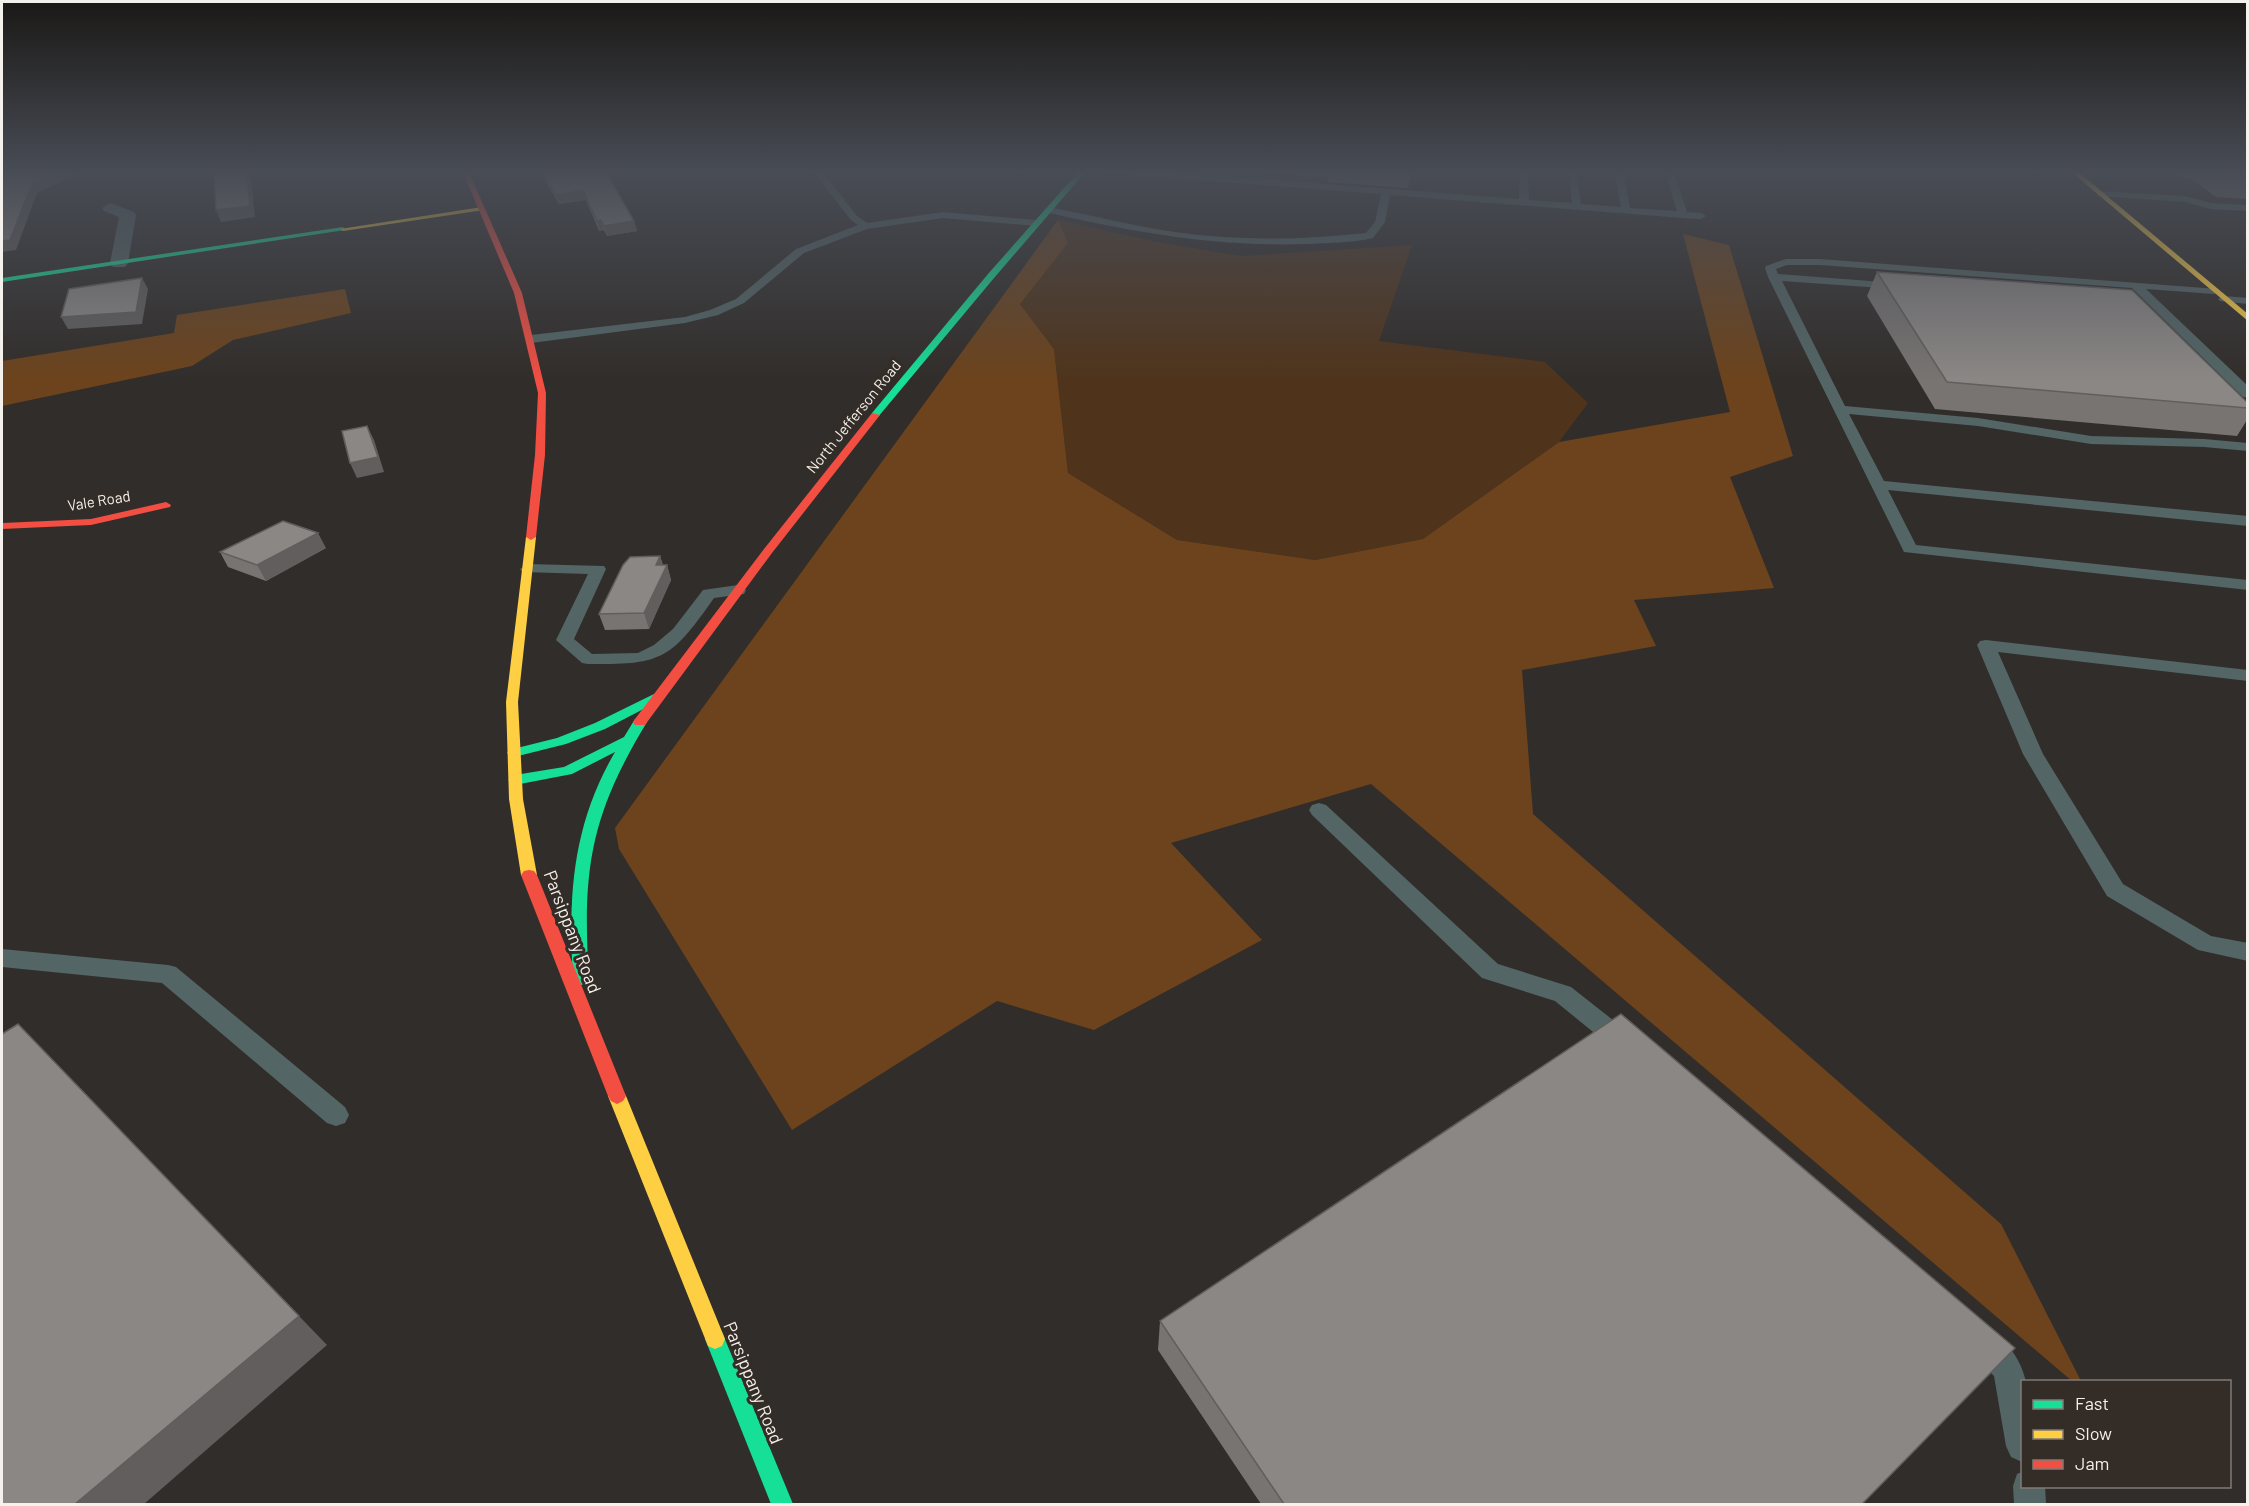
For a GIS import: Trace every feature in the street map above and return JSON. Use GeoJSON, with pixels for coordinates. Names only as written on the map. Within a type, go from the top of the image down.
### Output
{"type":"FeatureCollection","features":[{"type":"Feature","properties":{"kind":"street"},"geometry":{"type":"LineString","coordinates":[[118,262],[123,240]]}},
{"type":"Feature","properties":{"kind":"street"},"geometry":{"type":"LineString","coordinates":[[2,280],[267,240]]}},
{"type":"Feature","properties":{"kind":"street","name":"Parsippany Road"},"geometry":{"type":"LineString","coordinates":[[495,240],[518,293],[531,339],[542,393],[540,455],[512,702],[516,799],[531,884],[782,1504]]}},
{"type":"Feature","properties":{"kind":"street","name":"North Jefferson Road"},"geometry":{"type":"LineString","coordinates":[[515,780],[567,771],[628,740],[738,590],[868,424],[1022,240]]}},
{"type":"Feature","properties":{"kind":"street"},"geometry":{"type":"LineString","coordinates":[[2155,240],[2247,319]]}},
{"type":"Feature","properties":{"kind":"street","name":"Vale Road"},"geometry":{"type":"LineString","coordinates":[[2,526],[91,522],[166,505]]}},
{"type":"Feature","properties":{"kind":"street","name":"North Jefferson Road"},"geometry":{"type":"LineString","coordinates":[[513,753],[561,741],[600,726],[660,694]]}},
{"type":"Feature","properties":{"kind":"street"},"geometry":{"type":"LineString","coordinates":[[584,1011],[577,928],[583,851],[590,820],[605,781],[628,740]]}},
{"type":"Feature","properties":{"kind":"lane"},"geometry":{"type":"LineString","coordinates":[[531,339],[685,320],[714,313],[740,301],[800,251],[828,240]]}},
{"type":"Feature","properties":{"kind":"lane"},"geometry":{"type":"LineString","coordinates":[[1223,240],[1251,243],[1305,243],[1330,240]]}},
{"type":"Feature","properties":{"kind":"lane"},"geometry":{"type":"LineString","coordinates":[[2247,302],[2219,295],[2135,285],[2067,285],[1820,262],[1786,262],[1770,268],[1876,485],[1910,549],[2247,585]]}},
{"type":"Feature","properties":{"kind":"lane"},"geometry":{"type":"LineString","coordinates":[[1773,277],[1912,287]]}},
{"type":"Feature","properties":{"kind":"lane"},"geometry":{"type":"LineString","coordinates":[[2135,285],[2247,394]]}},
{"type":"Feature","properties":{"kind":"lane"},"geometry":{"type":"LineString","coordinates":[[1839,409],[1978,422],[2091,440],[2204,443],[2247,447]]}},
{"type":"Feature","properties":{"kind":"lane"},"geometry":{"type":"LineString","coordinates":[[1876,485],[2247,521]]}},
{"type":"Feature","properties":{"kind":"lane"},"geometry":{"type":"LineString","coordinates":[[528,569],[598,568],[565,640],[588,659],[641,658],[669,643],[680,634],[709,594],[738,590]]}},
{"type":"Feature","properties":{"kind":"lane"},"geometry":{"type":"LineString","coordinates":[[2247,676],[1986,645],[2033,754],[2115,890],[2206,944],[2247,952]]}},
{"type":"Feature","properties":{"kind":"lane"},"geometry":{"type":"LineString","coordinates":[[1319,810],[1490,971],[1563,994],[1645,1060]]}},
{"type":"Feature","properties":{"kind":"lane"},"geometry":{"type":"LineString","coordinates":[[2,958],[168,974],[336,1115]]}},
{"type":"Feature","properties":{"kind":"lane"},"geometry":{"type":"LineString","coordinates":[[1969,1328],[2008,1368],[2021,1440]]}},
{"type":"Feature","properties":{"kind":"lane"},"geometry":{"type":"LineString","coordinates":[[2029,1488],[2030,1504]]}},
{"type":"Feature","properties":{"kind":"shaded area"},"geometry":{"type":"Polygon","coordinates":[[[1043,240],[1067,240],[1068,243],[1020,304],[1054,349],[1068,473],[1177,540],[1315,560],[1423,539],[1559,442],[1730,412],[1685,240],[1709,240],[1729,245],[1793,456],[1730,477],[1774,588],[1634,600],[1656,646],[1522,670],[1533,814],[2001,1224],[2080,1380],[2071,1380],[1371,784],[1171,843],[1262,940],[1094,1030],[997,1001],[792,1130],[619,849],[615,828],[1043,240]]]}},
{"type":"Feature","properties":{"kind":"shaded area"},"geometry":{"type":"Polygon","coordinates":[[[1066,240],[1149,240],[1241,256],[1412,245],[1379,341],[1545,362],[1588,403],[1559,442],[1423,539],[1315,560],[1177,540],[1068,473],[1054,349],[1020,304],[1067,243],[1066,240]]]}},
{"type":"Feature","properties":{"kind":"shaded area"},"geometry":{"type":"Polygon","coordinates":[[[345,289],[351,313],[233,340],[192,366],[2,406],[2,361],[174,333],[177,315],[345,289]]]}},
{"type":"Feature","properties":{"kind":"building"},"geometry":{"type":"Polygon","coordinates":[[[1877,272],[2132,290],[2247,402],[2247,408],[1947,382],[1877,272]]]}},
{"type":"Feature","properties":{"kind":"building"},"geometry":{"type":"Polygon","coordinates":[[[142,278],[136,312],[61,317],[69,289],[142,278]]]}},
{"type":"Feature","properties":{"kind":"building"},"geometry":{"type":"Polygon","coordinates":[[[367,426],[378,457],[350,463],[342,431],[367,426]]]}},
{"type":"Feature","properties":{"kind":"building"},"geometry":{"type":"Polygon","coordinates":[[[283,521],[318,533],[257,565],[220,552],[283,521]]]}},
{"type":"Feature","properties":{"kind":"building"},"geometry":{"type":"Polygon","coordinates":[[[660,556],[656,565],[667,565],[644,613],[599,614],[623,565],[630,557],[660,556]]]}},
{"type":"Feature","properties":{"kind":"building"},"geometry":{"type":"Polygon","coordinates":[[[1621,1014],[2015,1348],[1862,1504],[1284,1504],[1160,1321],[1621,1014]]]}},
{"type":"Feature","properties":{"kind":"building"},"geometry":{"type":"Polygon","coordinates":[[[18,1024],[299,1316],[75,1504],[2,1504],[2,1034],[18,1024]]]}},
{"type":"Feature","properties":{"kind":"traffic: fast"},"geometry":{"type":"LineString","coordinates":[[2,280],[268,240]]}},
{"type":"Feature","properties":{"kind":"traffic: fast"},"geometry":{"type":"LineString","coordinates":[[875,415],[1022,240]]}},
{"type":"Feature","properties":{"kind":"traffic: fast"},"geometry":{"type":"LineString","coordinates":[[514,753],[561,741],[600,726],[654,698]]}},
{"type":"Feature","properties":{"kind":"traffic: fast"},"geometry":{"type":"LineString","coordinates":[[581,979],[578,907],[585,845],[604,786],[640,722]]}},
{"type":"Feature","properties":{"kind":"traffic: fast"},"geometry":{"type":"LineString","coordinates":[[515,780],[567,771],[628,740]]}},
{"type":"Feature","properties":{"kind":"traffic: fast"},"geometry":{"type":"LineString","coordinates":[[715,1339],[782,1504]]}},
{"type":"Feature","properties":{"kind":"traffic: slow"},"geometry":{"type":"LineString","coordinates":[[2155,240],[2248,319]]}},
{"type":"Feature","properties":{"kind":"traffic: slow"},"geometry":{"type":"LineString","coordinates":[[529,875],[516,799],[512,702],[531,537]]}},
{"type":"Feature","properties":{"kind":"traffic: slow"},"geometry":{"type":"LineString","coordinates":[[617,1096],[715,1339]]}},
{"type":"Feature","properties":{"kind":"traffic: jam"},"geometry":{"type":"LineString","coordinates":[[495,240],[518,293],[542,393],[540,455],[531,537]]}},
{"type":"Feature","properties":{"kind":"traffic: jam"},"geometry":{"type":"LineString","coordinates":[[640,722],[768,551],[875,415]]}},
{"type":"Feature","properties":{"kind":"traffic: jam"},"geometry":{"type":"LineString","coordinates":[[2,526],[91,522],[166,505]]}},
{"type":"Feature","properties":{"kind":"traffic: jam"},"geometry":{"type":"LineString","coordinates":[[529,875],[617,1096]]}}]}
